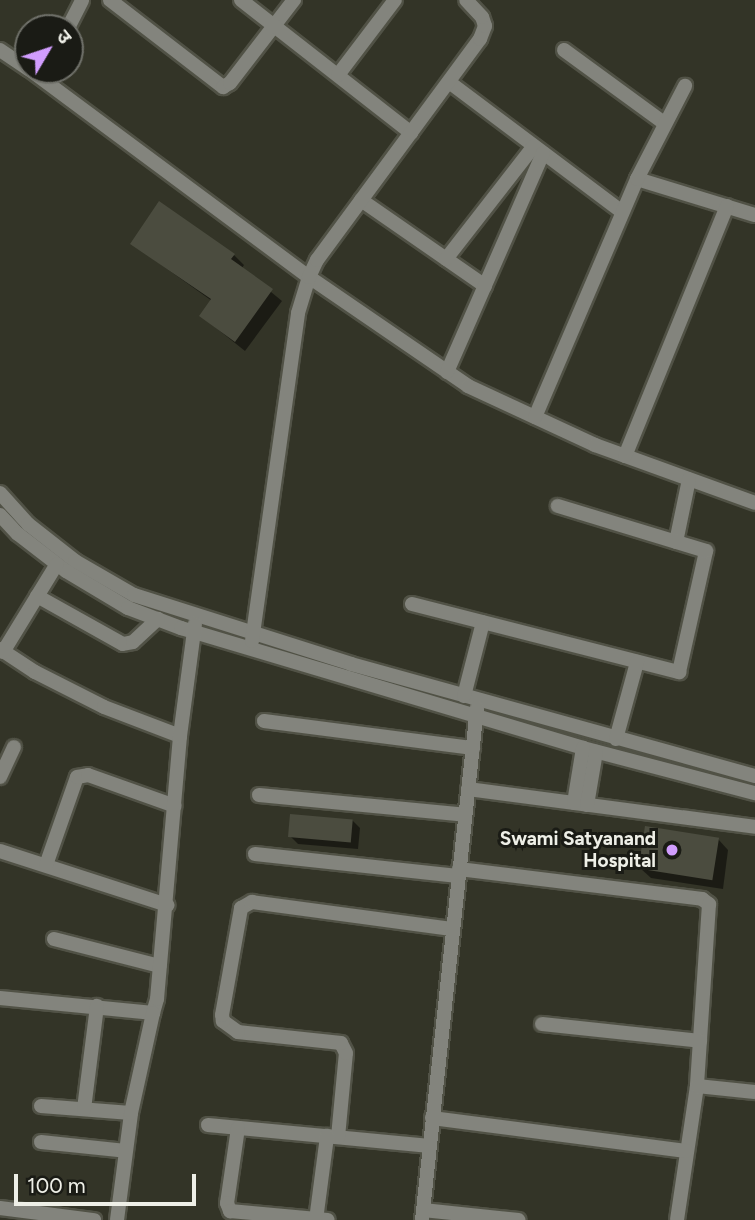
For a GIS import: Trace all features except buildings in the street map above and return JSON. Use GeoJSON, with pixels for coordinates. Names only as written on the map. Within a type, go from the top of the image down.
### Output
{"type":"FeatureCollection","features":[{"type":"Feature","properties":{"kind":"street"},"geometry":{"type":"LineString","coordinates":[[110,0],[219,87],[230,83],[294,0]]}},
{"type":"Feature","properties":{"kind":"street"},"geometry":{"type":"LineString","coordinates":[[241,0],[411,133]]}},
{"type":"Feature","properties":{"kind":"street"},"geometry":{"type":"LineString","coordinates":[[338,75],[395,0]]}},
{"type":"Feature","properties":{"kind":"street"},"geometry":{"type":"LineString","coordinates":[[251,650],[298,313],[309,277],[317,260],[484,32],[482,17],[466,0]]}},
{"type":"Feature","properties":{"kind":"street"},"geometry":{"type":"LineString","coordinates":[[564,50],[664,123]]}},
{"type":"Feature","properties":{"kind":"street"},"geometry":{"type":"LineString","coordinates":[[449,82],[622,212]]}},
{"type":"Feature","properties":{"kind":"street"},"geometry":{"type":"LineString","coordinates":[[53,84],[309,277],[468,386],[625,456],[755,503]]}},
{"type":"Feature","properties":{"kind":"street"},"geometry":{"type":"LineString","coordinates":[[535,417],[636,179],[685,86]]}},
{"type":"Feature","properties":{"kind":"street"},"geometry":{"type":"LineString","coordinates":[[446,259],[538,149]]}},
{"type":"Feature","properties":{"kind":"street"},"geometry":{"type":"LineString","coordinates":[[447,372],[485,286],[538,149]]}},
{"type":"Feature","properties":{"kind":"street"},"geometry":{"type":"LineString","coordinates":[[636,179],[755,215]]}},
{"type":"Feature","properties":{"kind":"street"},"geometry":{"type":"LineString","coordinates":[[361,200],[485,286]]}},
{"type":"Feature","properties":{"kind":"street"},"geometry":{"type":"LineString","coordinates":[[625,456],[727,206]]}},
{"type":"Feature","properties":{"kind":"street"},"geometry":{"type":"LineString","coordinates":[[676,542],[689,479]]}},
{"type":"Feature","properties":{"kind":"street"},"geometry":{"type":"LineString","coordinates":[[0,493],[28,524],[75,561],[134,595],[253,634],[471,698],[755,776]]}},
{"type":"Feature","properties":{"kind":"street"},"geometry":{"type":"LineString","coordinates":[[412,604],[678,672],[706,551],[558,506]]}},
{"type":"Feature","properties":{"kind":"street"},"geometry":{"type":"LineString","coordinates":[[0,514],[18,534],[57,564],[128,608],[158,620],[476,717],[755,793]]}},
{"type":"Feature","properties":{"kind":"street"},"geometry":{"type":"LineString","coordinates":[[57,564],[1,651],[104,708],[180,736]]}},
{"type":"Feature","properties":{"kind":"street"},"geometry":{"type":"LineString","coordinates":[[37,596],[123,644],[133,642],[158,620]]}},
{"type":"Feature","properties":{"kind":"street"},"geometry":{"type":"LineString","coordinates":[[117,1220],[131,1113],[153,1013],[160,966],[180,736],[196,616]]}},
{"type":"Feature","properties":{"kind":"street"},"geometry":{"type":"LineString","coordinates":[[483,622],[471,698],[476,717],[423,1215],[518,1220]]}},
{"type":"Feature","properties":{"kind":"street"},"geometry":{"type":"LineString","coordinates":[[616,739],[637,662]]}},
{"type":"Feature","properties":{"kind":"street"},"geometry":{"type":"LineString","coordinates":[[264,721],[473,748]]}},
{"type":"Feature","properties":{"kind":"street"},"geometry":{"type":"LineString","coordinates":[[0,777],[14,747]]}},
{"type":"Feature","properties":{"kind":"street"},"geometry":{"type":"LineString","coordinates":[[581,804],[590,750]]}},
{"type":"Feature","properties":{"kind":"street"},"geometry":{"type":"LineString","coordinates":[[724,784],[729,769]]}},
{"type":"Feature","properties":{"kind":"street"},"geometry":{"type":"LineString","coordinates":[[46,865],[77,777],[88,775],[175,806]]}},
{"type":"Feature","properties":{"kind":"street"},"geometry":{"type":"LineString","coordinates":[[468,789],[755,827]]}},
{"type":"Feature","properties":{"kind":"street"},"geometry":{"type":"LineString","coordinates":[[259,795],[465,815]]}},
{"type":"Feature","properties":{"kind":"street"},"geometry":{"type":"LineString","coordinates":[[0,851],[167,905]]}},
{"type":"Feature","properties":{"kind":"street"},"geometry":{"type":"LineString","coordinates":[[255,854],[458,872],[705,900],[710,909],[697,1086],[677,1220]]}},
{"type":"Feature","properties":{"kind":"street"},"geometry":{"type":"LineString","coordinates":[[316,1220],[346,1053],[341,1043],[238,1031],[223,1021],[241,908],[252,902],[452,929]]}},
{"type":"Feature","properties":{"kind":"street"},"geometry":{"type":"LineString","coordinates":[[54,939],[160,966]]}},
{"type":"Feature","properties":{"kind":"street"},"geometry":{"type":"LineString","coordinates":[[0,998],[153,1013]]}},
{"type":"Feature","properties":{"kind":"street"},"geometry":{"type":"LineString","coordinates":[[83,1109],[97,1006]]}},
{"type":"Feature","properties":{"kind":"street"},"geometry":{"type":"LineString","coordinates":[[542,1024],[700,1041]]}},
{"type":"Feature","properties":{"kind":"street"},"geometry":{"type":"LineString","coordinates":[[697,1086],[755,1092]]}},
{"type":"Feature","properties":{"kind":"street"},"geometry":{"type":"LineString","coordinates":[[41,1106],[131,1113]]}},
{"type":"Feature","properties":{"kind":"street"},"geometry":{"type":"LineString","coordinates":[[432,1118],[686,1151]]}},
{"type":"Feature","properties":{"kind":"street"},"geometry":{"type":"LineString","coordinates":[[208,1125],[430,1146]]}},
{"type":"Feature","properties":{"kind":"street"},"geometry":{"type":"LineString","coordinates":[[238,1128],[227,1203],[230,1211],[328,1220]]}},
{"type":"Feature","properties":{"kind":"street"},"geometry":{"type":"LineString","coordinates":[[41,1142],[125,1151]]}},
{"type":"Feature","properties":{"kind":"street"},"geometry":{"type":"LineString","coordinates":[[0,1208],[94,1220]]}},
{"type":"Feature","properties":{"kind":"place","name":"Swami Satyanand Hospital"},"geometry":{"type":"Point","coordinates":[672,850]}}]}
